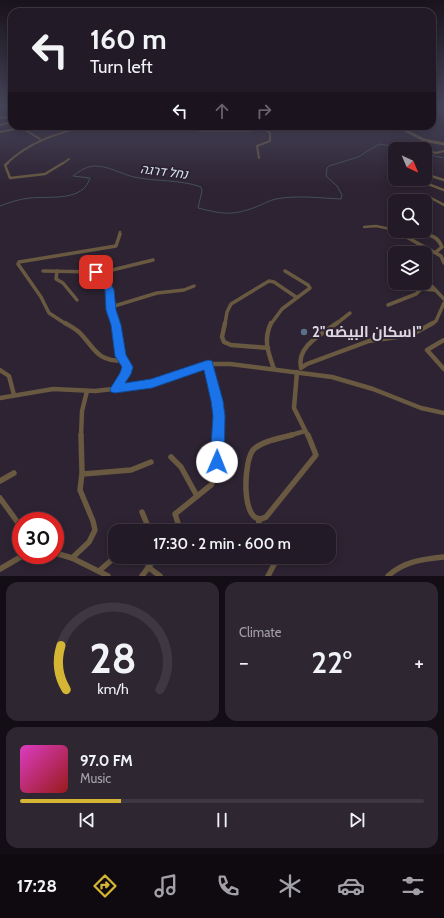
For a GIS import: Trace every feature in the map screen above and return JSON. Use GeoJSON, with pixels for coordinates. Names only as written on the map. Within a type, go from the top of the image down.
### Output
{"type":"FeatureCollection","features":[{"type":"Feature","properties":{"kind":"street"},"geometry":{"type":"LineString","coordinates":[[34,134],[40,139]]}},
{"type":"Feature","properties":{"kind":"street"},"geometry":{"type":"LineString","coordinates":[[59,134],[40,139],[19,152],[5,165],[10,178],[45,174],[69,159]]}},
{"type":"Feature","properties":{"kind":"street"},"geometry":{"type":"LineString","coordinates":[[259,158],[257,146],[270,141],[270,134]]}},
{"type":"Feature","properties":{"kind":"street"},"geometry":{"type":"LineString","coordinates":[[413,134],[424,140],[444,144]]}},
{"type":"Feature","properties":{"kind":"street"},"geometry":{"type":"LineString","coordinates":[[432,152],[436,153],[444,151]]}},
{"type":"Feature","properties":{"kind":"street"},"geometry":{"type":"LineString","coordinates":[[432,176],[444,180]]}},
{"type":"Feature","properties":{"kind":"street"},"geometry":{"type":"LineString","coordinates":[[432,185],[444,190]]}},
{"type":"Feature","properties":{"kind":"street"},"geometry":{"type":"LineString","coordinates":[[432,199],[444,205]]}},
{"type":"Feature","properties":{"kind":"street"},"geometry":{"type":"LineString","coordinates":[[364,227],[376,226],[388,229]]}},
{"type":"Feature","properties":{"kind":"street"},"geometry":{"type":"LineString","coordinates":[[120,232],[116,246],[18,262],[18,264],[41,297],[49,313],[79,332],[100,356],[111,360],[122,361]]}},
{"type":"Feature","properties":{"kind":"street"},"geometry":{"type":"LineString","coordinates":[[400,238],[434,251],[442,247],[442,245],[437,238],[432,236]]}},
{"type":"Feature","properties":{"kind":"street"},"geometry":{"type":"LineString","coordinates":[[408,238],[442,256],[444,263]]}},
{"type":"Feature","properties":{"kind":"street"},"geometry":{"type":"LineString","coordinates":[[43,271],[100,273],[153,260]]}},
{"type":"Feature","properties":{"kind":"street"},"geometry":{"type":"LineString","coordinates":[[274,369],[266,339],[269,327],[277,316],[296,297],[310,286],[285,270]]}},
{"type":"Feature","properties":{"kind":"street"},"geometry":{"type":"LineString","coordinates":[[57,271],[56,279],[63,283],[77,300]]}},
{"type":"Feature","properties":{"kind":"street"},"geometry":{"type":"LineString","coordinates":[[100,273],[110,290],[111,307],[122,361],[126,364],[127,370],[115,389]]}},
{"type":"Feature","properties":{"kind":"street"},"geometry":{"type":"LineString","coordinates":[[268,348],[230,345],[224,342],[222,337],[228,308],[239,298],[269,281],[274,282],[296,297]]}},
{"type":"Feature","properties":{"kind":"street"},"geometry":{"type":"LineString","coordinates":[[111,307],[157,293],[184,290],[194,286]]}},
{"type":"Feature","properties":{"kind":"street"},"geometry":{"type":"LineString","coordinates":[[432,288],[444,299]]}},
{"type":"Feature","properties":{"kind":"street"},"geometry":{"type":"LineString","coordinates":[[388,305],[416,294],[421,289],[434,290]]}},
{"type":"Feature","properties":{"kind":"street"},"geometry":{"type":"LineString","coordinates":[[350,313],[305,347],[299,360],[301,368],[307,364],[369,341],[411,335],[436,321],[444,303]]}},
{"type":"Feature","properties":{"kind":"street"},"geometry":{"type":"LineString","coordinates":[[444,340],[427,350],[444,369]]}},
{"type":"Feature","properties":{"kind":"street"},"geometry":{"type":"LineString","coordinates":[[178,524],[175,514],[211,485],[217,475],[219,416],[208,364]]}},
{"type":"Feature","properties":{"kind":"street"},"geometry":{"type":"LineString","coordinates":[[0,398],[53,389],[87,391],[115,389],[152,383],[208,364],[230,364],[322,375],[373,389],[421,408],[444,413]]}},
{"type":"Feature","properties":{"kind":"street"},"geometry":{"type":"LineString","coordinates":[[0,370],[9,376],[14,395]]}},
{"type":"Feature","properties":{"kind":"street"},"geometry":{"type":"LineString","coordinates":[[259,520],[266,517],[315,457],[316,453],[314,447],[294,408],[297,372]]}},
{"type":"Feature","properties":{"kind":"street"},"geometry":{"type":"LineString","coordinates":[[72,558],[88,543],[94,535],[95,529],[94,522],[80,490],[83,474],[81,463],[82,411],[83,401],[87,391]]}},
{"type":"Feature","properties":{"kind":"street"},"geometry":{"type":"LineString","coordinates":[[259,520],[254,517],[248,509],[247,463],[251,451],[258,446],[305,431]]}},
{"type":"Feature","properties":{"kind":"street"},"geometry":{"type":"LineString","coordinates":[[171,457],[181,467],[197,496]]}},
{"type":"Feature","properties":{"kind":"street"},"geometry":{"type":"LineString","coordinates":[[83,474],[132,470],[151,462]]}},
{"type":"Feature","properties":{"kind":"street"},"geometry":{"type":"LineString","coordinates":[[0,481],[14,473]]}},
{"type":"Feature","properties":{"kind":"street"},"geometry":{"type":"LineString","coordinates":[[0,498],[12,515]]}},
{"type":"Feature","properties":{"kind":"street"},"geometry":{"type":"LineString","coordinates":[[142,512],[147,521],[147,524]]}},
{"type":"Feature","properties":{"kind":"street"},"geometry":{"type":"LineString","coordinates":[[259,520],[259,524]]}},
{"type":"Feature","properties":{"kind":"street"},"geometry":{"type":"LineString","coordinates":[[64,556],[72,558],[108,576]]}},
{"type":"Feature","properties":{"kind":"street"},"geometry":{"type":"LineString","coordinates":[[388,576],[406,565],[417,561],[444,557]]}},
{"type":"Feature","properties":{"kind":"street"},"geometry":{"type":"LineString","coordinates":[[0,569],[12,562]]}},
{"type":"Feature","properties":{"kind":"street"},"geometry":{"type":"LineString","coordinates":[[98,571],[108,563]]}},
{"type":"Feature","properties":{"kind":"street"},"geometry":{"type":"LineString","coordinates":[[142,576],[150,564]]}},
{"type":"Feature","properties":{"kind":"street"},"geometry":{"type":"LineString","coordinates":[[268,576],[274,564]]}},
{"type":"Feature","properties":{"kind":"street"},"geometry":{"type":"LineString","coordinates":[[148,567],[160,576]]}},
{"type":"Feature","properties":{"kind":"waterway","name":"נחל דרגה"},"geometry":{"type":"LineString","coordinates":[[0,206],[26,198],[56,197],[73,194],[86,186],[90,178],[73,176],[83,169],[95,166],[105,167],[134,177],[193,184],[201,187],[202,191],[198,208],[221,213],[240,212],[268,201],[292,197],[341,199],[342,195],[337,186],[326,176],[327,168],[329,166],[358,157],[379,144],[388,145]]}},
{"type":"Feature","properties":{"kind":"waterway","name":"נחל דרגה"},"geometry":{"type":"LineString","coordinates":[[432,155],[444,158]]}},
{"type":"Feature","properties":{"kind":"place","name":"اسكان البيضه\"2\""},"geometry":{"type":"Point","coordinates":[304,332]}},
{"type":"Feature","properties":{"kind":"route"},"geometry":{"type":"LineString","coordinates":[[96,272],[99,272],[103,276],[110,290],[111,310],[116,325],[120,356],[127,367],[125,374],[115,389],[152,383],[208,364],[219,416],[217,462]]}}]}
